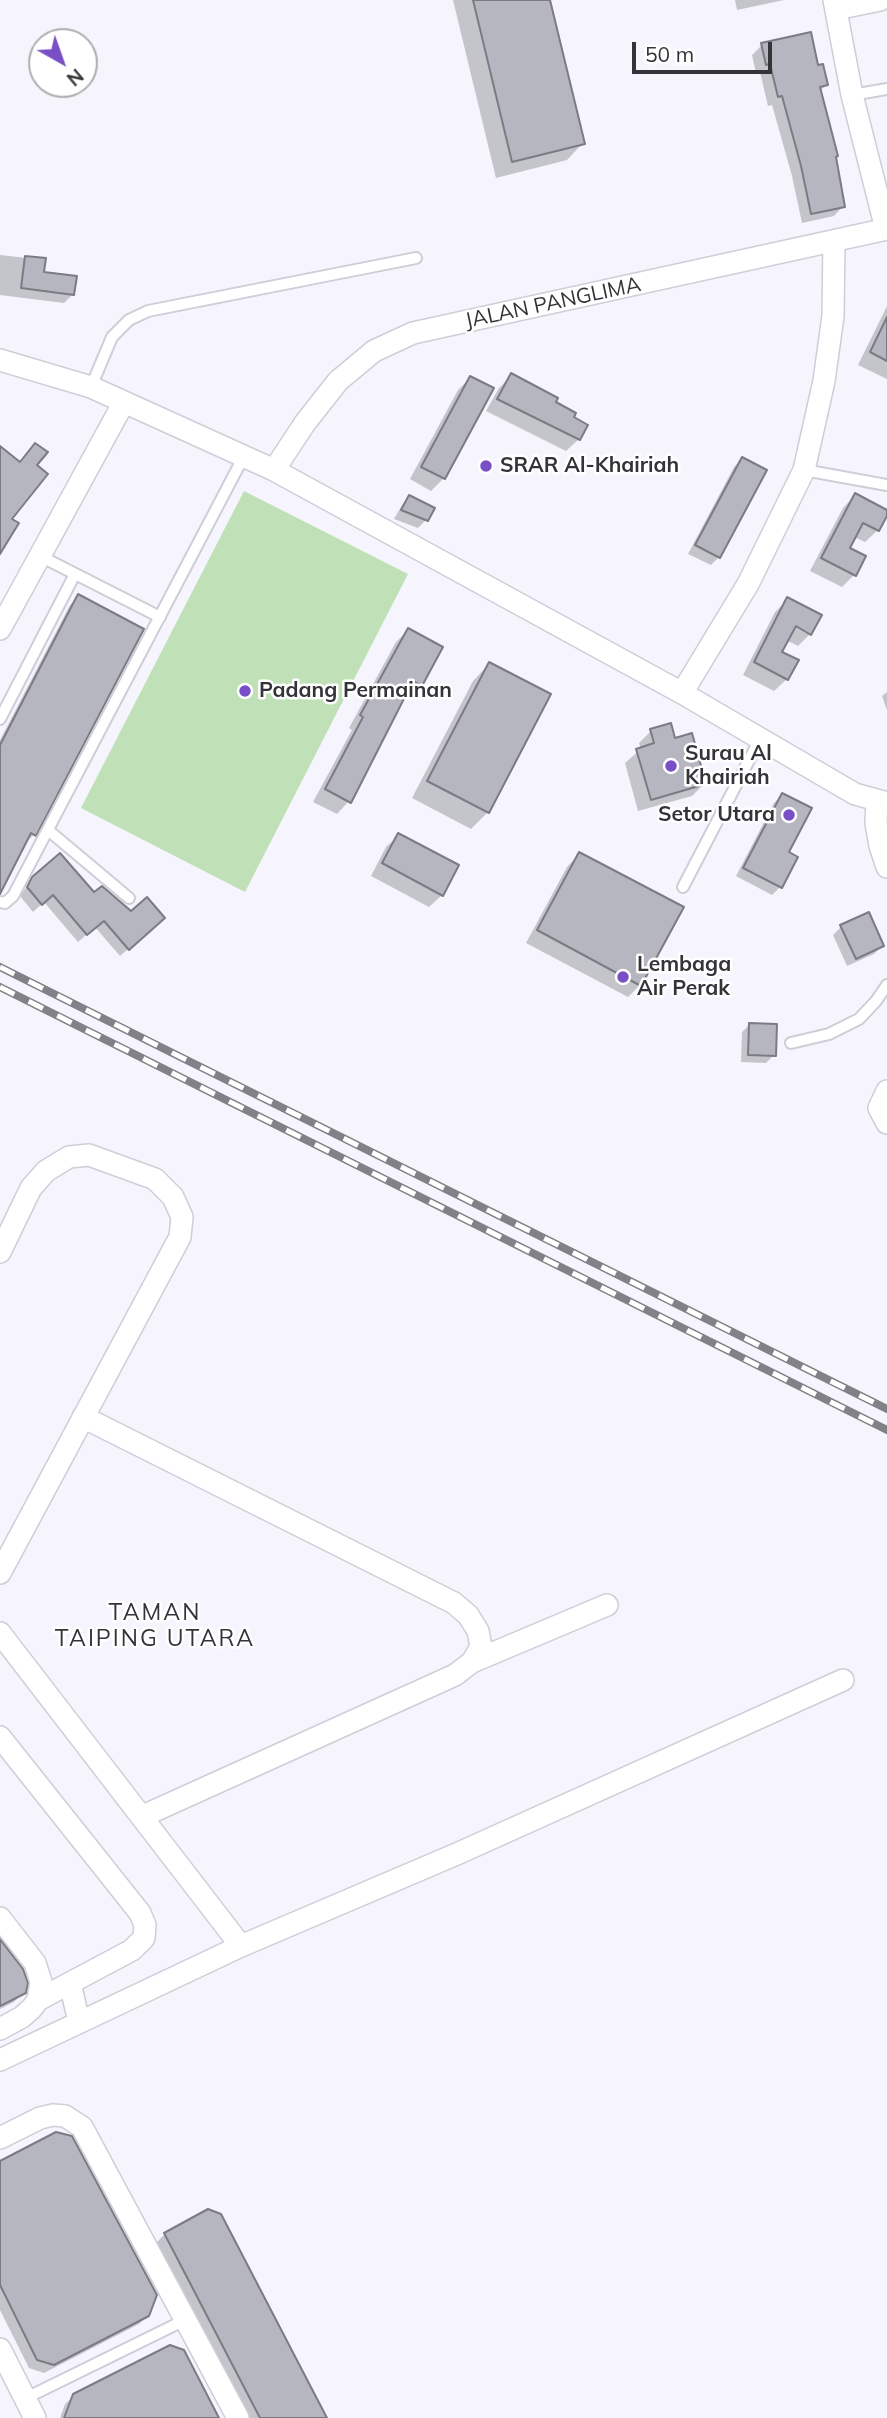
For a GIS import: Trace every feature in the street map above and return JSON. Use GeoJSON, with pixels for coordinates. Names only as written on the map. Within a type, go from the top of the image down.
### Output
{"type":"FeatureCollection","features":[{"type":"Feature","properties":{"kind":"street"},"geometry":{"type":"LineString","coordinates":[[880,0],[835,5],[852,95],[886,229]]}},
{"type":"Feature","properties":{"kind":"street","name":"JALAN PANGLIMA"},"geometry":{"type":"LineString","coordinates":[[274,470],[338,380],[374,351],[413,333],[886,229]]}},
{"type":"Feature","properties":{"kind":"street"},"geometry":{"type":"LineString","coordinates":[[682,692],[748,584],[804,470],[824,380],[833,316],[834,241]]}},
{"type":"Feature","properties":{"kind":"street"},"geometry":{"type":"LineString","coordinates":[[0,360],[91,387],[274,470],[682,692],[855,794],[882,803],[877,823],[880,846],[887,867]]}},
{"type":"Feature","properties":{"kind":"street"},"geometry":{"type":"LineString","coordinates":[[0,629],[124,402]]}},
{"type":"Feature","properties":{"kind":"street"},"geometry":{"type":"LineString","coordinates":[[887,1091],[879,1108],[887,1124]]}},
{"type":"Feature","properties":{"kind":"street"},"geometry":{"type":"LineString","coordinates":[[0,1252],[31,1188],[46,1171],[69,1157],[89,1155],[155,1179],[173,1197],[181,1217],[180,1237],[0,1573]]}},
{"type":"Feature","properties":{"kind":"street"},"geometry":{"type":"LineString","coordinates":[[83,1417],[454,1602],[468,1615],[478,1630],[481,1647],[472,1662]]}},
{"type":"Feature","properties":{"kind":"street"},"geometry":{"type":"LineString","coordinates":[[143,1816],[455,1675],[472,1662],[607,1605]]}},
{"type":"Feature","properties":{"kind":"street"},"geometry":{"type":"LineString","coordinates":[[0,1633],[241,1946]]}},
{"type":"Feature","properties":{"kind":"street"},"geometry":{"type":"LineString","coordinates":[[0,2060],[241,1946],[459,1853],[843,1679]]}},
{"type":"Feature","properties":{"kind":"street"},"geometry":{"type":"LineString","coordinates":[[0,1737],[141,1913],[145,1925],[144,1938],[132,1950],[38,2000],[22,2017],[0,2029]]}},
{"type":"Feature","properties":{"kind":"street"},"geometry":{"type":"LineString","coordinates":[[0,1918],[35,1963],[41,1982],[38,2000]]}},
{"type":"Feature","properties":{"kind":"street"},"geometry":{"type":"LineString","coordinates":[[70,1983],[79,2022]]}},
{"type":"Feature","properties":{"kind":"street"},"geometry":{"type":"LineString","coordinates":[[0,2138],[40,2118],[53,2115],[65,2116],[82,2127],[238,2418]]}},
{"type":"Feature","properties":{"kind":"street"},"geometry":{"type":"LineString","coordinates":[[0,2350],[35,2418]]}},
{"type":"Feature","properties":{"kind":"lane"},"geometry":{"type":"LineString","coordinates":[[852,95],[887,89]]}},
{"type":"Feature","properties":{"kind":"lane"},"geometry":{"type":"LineString","coordinates":[[91,387],[112,337],[129,320],[148,311],[416,258]]}},
{"type":"Feature","properties":{"kind":"lane"},"geometry":{"type":"LineString","coordinates":[[0,902],[5,903],[13,896],[244,456]]}},
{"type":"Feature","properties":{"kind":"lane"},"geometry":{"type":"LineString","coordinates":[[804,470],[887,485]]}},
{"type":"Feature","properties":{"kind":"lane"},"geometry":{"type":"LineString","coordinates":[[40,556],[160,617]]}},
{"type":"Feature","properties":{"kind":"lane"},"geometry":{"type":"LineString","coordinates":[[0,719],[75,574]]}},
{"type":"Feature","properties":{"kind":"lane"},"geometry":{"type":"LineString","coordinates":[[683,887],[761,737]]}},
{"type":"Feature","properties":{"kind":"lane"},"geometry":{"type":"LineString","coordinates":[[48,830],[130,898]]}},
{"type":"Feature","properties":{"kind":"lane"},"geometry":{"type":"LineString","coordinates":[[791,1043],[829,1034],[859,1019],[887,985]]}},
{"type":"Feature","properties":{"kind":"lane"},"geometry":{"type":"LineString","coordinates":[[24,2399],[187,2319]]}},
{"type":"Feature","properties":{"kind":"green space","name":"Padang Permainan"},"geometry":{"type":"Polygon","coordinates":[[[244,491],[408,574],[245,892],[81,808],[244,491]]]}},
{"type":"Feature","properties":{"kind":"building"},"geometry":{"type":"Polygon","coordinates":[[[473,0],[550,0],[585,144],[512,162],[473,0]]]}},
{"type":"Feature","properties":{"kind":"building"},"geometry":{"type":"Polygon","coordinates":[[[811,32],[818,65],[823,64],[828,85],[820,87],[838,156],[836,157],[845,207],[811,214],[782,96],[778,97],[770,64],[766,65],[761,43],[811,32]]]}},
{"type":"Feature","properties":{"kind":"building"},"geometry":{"type":"Polygon","coordinates":[[[25,256],[46,258],[44,272],[77,276],[74,295],[21,288],[25,256]]]}},
{"type":"Feature","properties":{"kind":"building"},"geometry":{"type":"Polygon","coordinates":[[[887,317],[887,361],[870,352],[887,317]]]}},
{"type":"Feature","properties":{"kind":"building"},"geometry":{"type":"Polygon","coordinates":[[[511,373],[558,398],[556,402],[576,413],[574,417],[588,425],[580,440],[497,399],[511,373]]]}},
{"type":"Feature","properties":{"kind":"building"},"geometry":{"type":"Polygon","coordinates":[[[470,376],[494,388],[445,479],[421,467],[470,376]]]}},
{"type":"Feature","properties":{"kind":"building"},"geometry":{"type":"Polygon","coordinates":[[[35,443],[48,452],[37,465],[48,474],[12,519],[19,523],[0,554],[0,446],[20,462],[35,443]]]}},
{"type":"Feature","properties":{"kind":"building"},"geometry":{"type":"Polygon","coordinates":[[[742,457],[767,470],[720,558],[695,545],[742,457]]]}},
{"type":"Feature","properties":{"kind":"building"},"geometry":{"type":"Polygon","coordinates":[[[855,493],[887,510],[887,516],[879,531],[863,523],[850,548],[866,556],[856,576],[821,558],[855,493]]]}},
{"type":"Feature","properties":{"kind":"building"},"geometry":{"type":"Polygon","coordinates":[[[409,495],[435,508],[428,521],[401,510],[409,495]]]}},
{"type":"Feature","properties":{"kind":"building"},"geometry":{"type":"Polygon","coordinates":[[[78,594],[144,629],[36,836],[31,833],[0,894],[0,745],[78,594]]]}},
{"type":"Feature","properties":{"kind":"building"},"geometry":{"type":"Polygon","coordinates":[[[787,597],[822,615],[811,635],[796,626],[782,652],[799,660],[788,680],[754,662],[787,597]]]}},
{"type":"Feature","properties":{"kind":"building"},"geometry":{"type":"Polygon","coordinates":[[[408,628],[443,647],[422,686],[413,681],[351,803],[325,789],[363,717],[360,715],[408,628]]]}},
{"type":"Feature","properties":{"kind":"building"},"geometry":{"type":"Polygon","coordinates":[[[489,662],[551,694],[489,813],[427,781],[489,662]]]}},
{"type":"Feature","properties":{"kind":"building","name":"Surau Al Khairiah"},"geometry":{"type":"Polygon","coordinates":[[[671,723],[675,738],[692,733],[706,784],[651,800],[636,749],[654,743],[650,729],[671,723]]]}},
{"type":"Feature","properties":{"kind":"building"},"geometry":{"type":"Polygon","coordinates":[[[782,793],[812,808],[789,852],[798,857],[782,888],[743,868],[782,793]]]}},
{"type":"Feature","properties":{"kind":"building"},"geometry":{"type":"Polygon","coordinates":[[[398,833],[459,865],[443,896],[382,863],[398,833]]]}},
{"type":"Feature","properties":{"kind":"building"},"geometry":{"type":"Polygon","coordinates":[[[579,852],[684,907],[641,986],[537,930],[579,852]]]}},
{"type":"Feature","properties":{"kind":"building"},"geometry":{"type":"Polygon","coordinates":[[[60,853],[94,892],[102,886],[131,911],[147,897],[165,918],[129,950],[104,921],[87,935],[53,895],[42,905],[27,887],[32,877],[60,853]]]}},
{"type":"Feature","properties":{"kind":"building"},"geometry":{"type":"Polygon","coordinates":[[[869,912],[884,946],[856,959],[840,925],[869,912]]]}},
{"type":"Feature","properties":{"kind":"building"},"geometry":{"type":"Polygon","coordinates":[[[749,1023],[777,1024],[776,1056],[748,1055],[749,1023]]]}},
{"type":"Feature","properties":{"kind":"building"},"geometry":{"type":"Polygon","coordinates":[[[0,1939],[23,1969],[28,1983],[26,1993],[0,2006],[0,1939]]]}},
{"type":"Feature","properties":{"kind":"building"},"geometry":{"type":"Polygon","coordinates":[[[56,2132],[72,2136],[157,2295],[149,2316],[54,2365],[37,2360],[0,2285],[0,2161],[56,2132]]]}},
{"type":"Feature","properties":{"kind":"building"},"geometry":{"type":"Polygon","coordinates":[[[208,2209],[221,2214],[327,2418],[260,2418],[164,2233],[208,2209]]]}},
{"type":"Feature","properties":{"kind":"building"},"geometry":{"type":"Polygon","coordinates":[[[170,2345],[184,2350],[219,2418],[64,2418],[73,2394],[170,2345]]]}},
{"type":"Feature","properties":{"kind":"railway"},"geometry":{"type":"LineString","coordinates":[[0,967],[887,1409]]}},
{"type":"Feature","properties":{"kind":"railway"},"geometry":{"type":"LineString","coordinates":[[0,987],[887,1430]]}},
{"type":"Feature","properties":{"kind":"place","name":"SRAR Al-Khairiah"},"geometry":{"type":"Point","coordinates":[486,466]}},
{"type":"Feature","properties":{"kind":"place","name":"Padang Permainan"},"geometry":{"type":"Point","coordinates":[245,691]}},
{"type":"Feature","properties":{"kind":"place","name":"Surau Al Khairiah"},"geometry":{"type":"Point","coordinates":[671,766]}},
{"type":"Feature","properties":{"kind":"place","name":"Setor Utara"},"geometry":{"type":"Point","coordinates":[789,815]}},
{"type":"Feature","properties":{"kind":"place","name":"Lembaga Air Perak"},"geometry":{"type":"Point","coordinates":[623,977]}},
{"type":"Feature","properties":{"kind":"district","name":"TAMAN TAIPING UTARA"},"geometry":{"type":"Point","coordinates":[155,1626]}}]}
